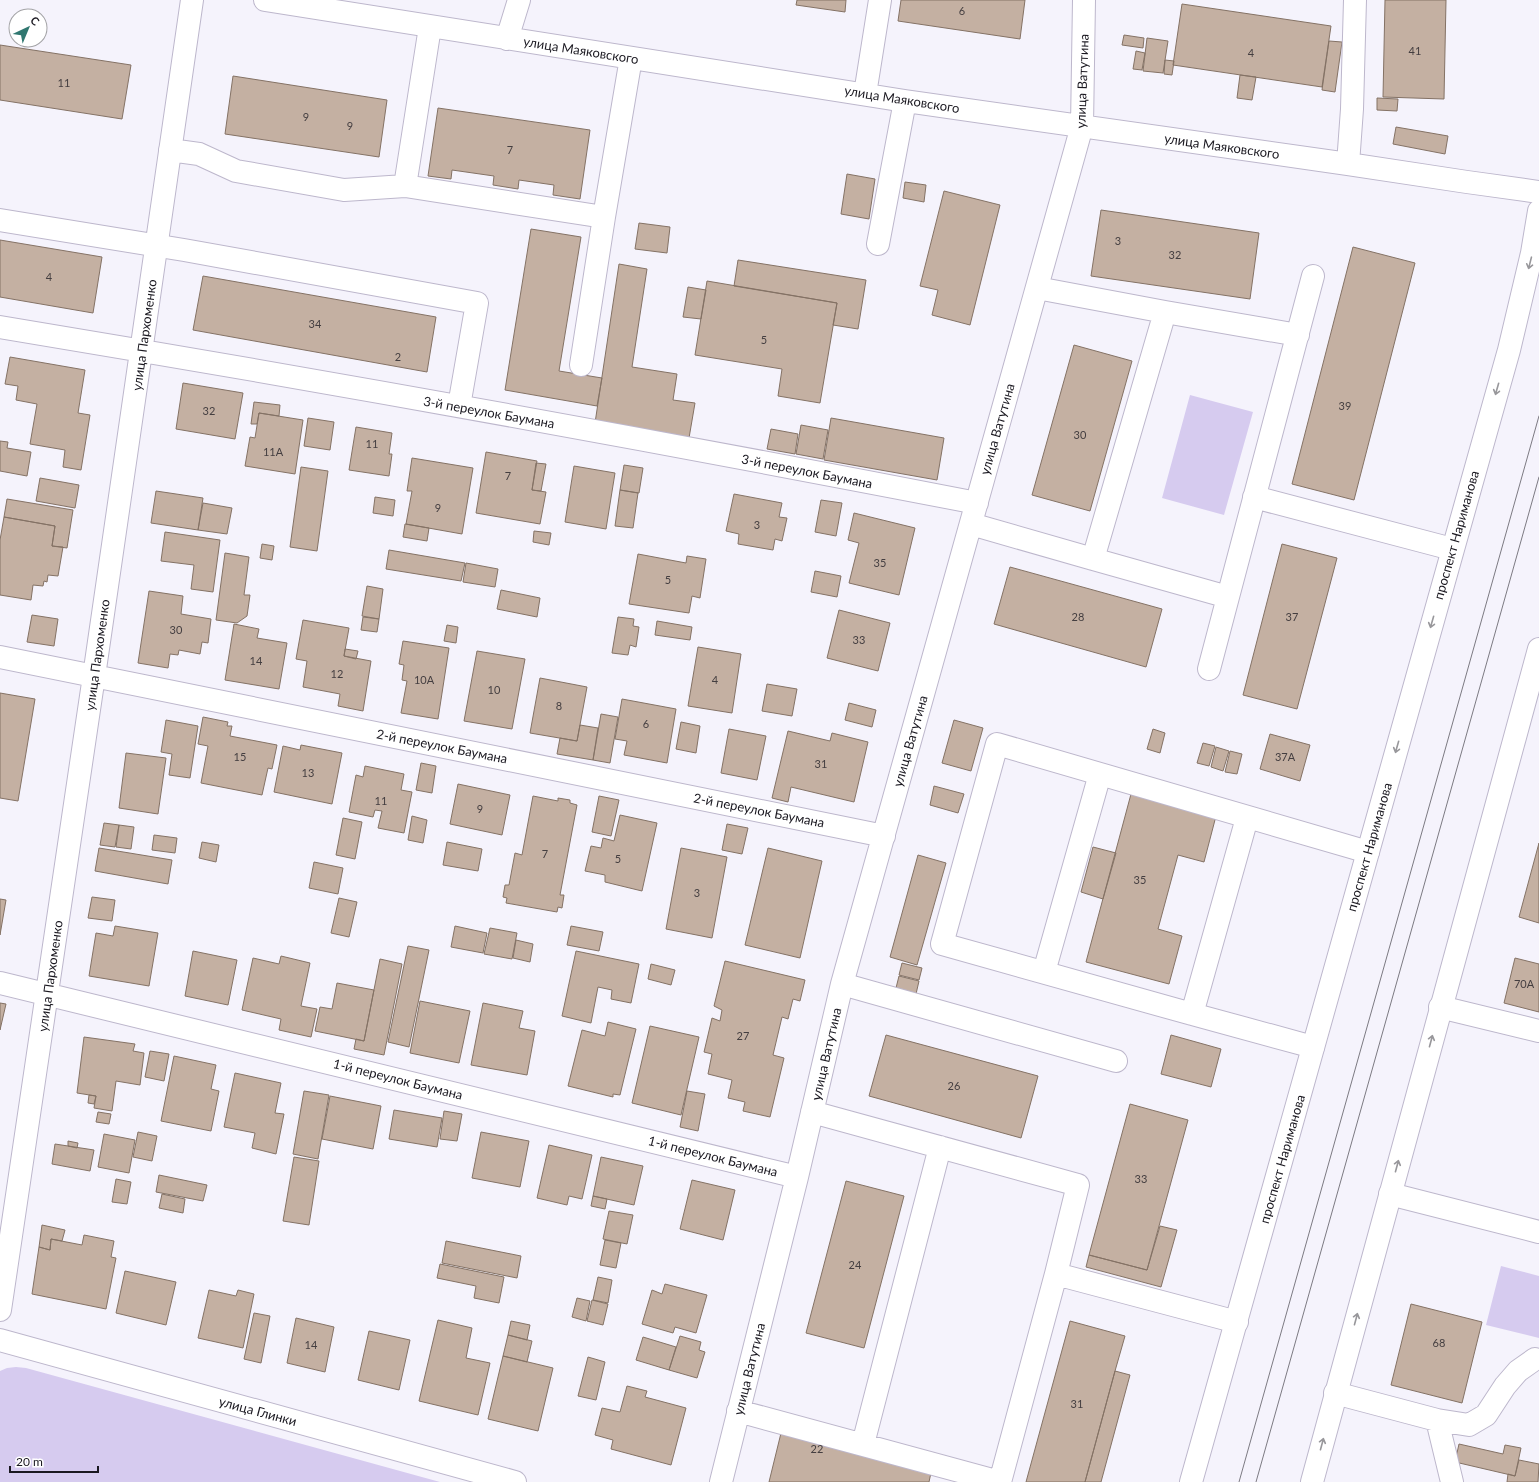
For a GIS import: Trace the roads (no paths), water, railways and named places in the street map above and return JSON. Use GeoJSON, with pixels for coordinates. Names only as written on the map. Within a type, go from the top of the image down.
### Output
{"type":"FeatureCollection","features":[{"type":"Feature","properties":{"kind":"street","name":"улица Пархоменко"},"geometry":{"type":"LineString","coordinates":[[0,1310],[142,350],[192,0]]}},
{"type":"Feature","properties":{"kind":"street","name":"улица Маяковского"},"geometry":{"type":"LineString","coordinates":[[265,0],[905,101],[1539,192]]}},
{"type":"Feature","properties":{"kind":"street"},"geometry":{"type":"LineString","coordinates":[[507,39],[519,0]]}},
{"type":"Feature","properties":{"kind":"street"},"geometry":{"type":"LineString","coordinates":[[865,94],[880,0]]}},
{"type":"Feature","properties":{"kind":"street","name":"улица Ватутина"},"geometry":{"type":"LineString","coordinates":[[721,1482],[842,984],[1082,126],[1084,0]]}},
{"type":"Feature","properties":{"kind":"street"},"geometry":{"type":"LineString","coordinates":[[1348,164],[1352,109],[1355,0]]}},
{"type":"Feature","properties":{"kind":"street"},"geometry":{"type":"LineString","coordinates":[[404,186],[430,27]]}},
{"type":"Feature","properties":{"kind":"street"},"geometry":{"type":"LineString","coordinates":[[581,365],[631,58]]}},
{"type":"Feature","properties":{"kind":"street"},"geometry":{"type":"LineString","coordinates":[[878,244],[905,101]]}},
{"type":"Feature","properties":{"kind":"street"},"geometry":{"type":"LineString","coordinates":[[170,150],[199,154],[236,171],[344,190],[404,186],[604,217]]}},
{"type":"Feature","properties":{"kind":"street","name":"проспект Нариманова"},"geometry":{"type":"LineString","coordinates":[[1192,1482],[1452,549],[1509,350],[1532,253],[1539,211]]}},
{"type":"Feature","properties":{"kind":"street"},"geometry":{"type":"LineString","coordinates":[[0,220],[157,246],[477,303],[459,406]]}},
{"type":"Feature","properties":{"kind":"street"},"geometry":{"type":"LineString","coordinates":[[1209,669],[1314,276]]}},
{"type":"Feature","properties":{"kind":"street"},"geometry":{"type":"LineString","coordinates":[[1037,288],[1298,335]]}},
{"type":"Feature","properties":{"kind":"street"},"geometry":{"type":"LineString","coordinates":[[1093,558],[1165,312]]}},
{"type":"Feature","properties":{"kind":"street","name":"3-й переулок Баумана"},"geometry":{"type":"LineString","coordinates":[[0,327],[142,350],[459,406],[977,503]]}},
{"type":"Feature","properties":{"kind":"street"},"geometry":{"type":"LineString","coordinates":[[1254,497],[1452,549]]}},
{"type":"Feature","properties":{"kind":"street"},"geometry":{"type":"LineString","coordinates":[[971,524],[1228,597]]}},
{"type":"Feature","properties":{"kind":"street"},"geometry":{"type":"LineString","coordinates":[[1312,1482],[1440,1007],[1539,649]]}},
{"type":"Feature","properties":{"kind":"street","name":"2-й переулок Баумана"},"geometry":{"type":"LineString","coordinates":[[0,656],[884,836]]}},
{"type":"Feature","properties":{"kind":"street"},"geometry":{"type":"LineString","coordinates":[[1313,1047],[942,944],[997,744],[1368,852]]}},
{"type":"Feature","properties":{"kind":"street"},"geometry":{"type":"LineString","coordinates":[[1044,972],[1100,774]]}},
{"type":"Feature","properties":{"kind":"street"},"geometry":{"type":"LineString","coordinates":[[1192,1014],[1247,818]]}},
{"type":"Feature","properties":{"kind":"street","name":"1-й переулок Баумана"},"geometry":{"type":"LineString","coordinates":[[0,982],[796,1177]]}},
{"type":"Feature","properties":{"kind":"street"},"geometry":{"type":"LineString","coordinates":[[842,984],[1116,1061]]}},
{"type":"Feature","properties":{"kind":"street"},"geometry":{"type":"LineString","coordinates":[[1440,1007],[1539,1031]]}},
{"type":"Feature","properties":{"kind":"street"},"geometry":{"type":"LineString","coordinates":[[738,1411],[863,1444],[958,1476],[1000,1482],[1056,1274],[1078,1185],[812,1112]]}},
{"type":"Feature","properties":{"kind":"street"},"geometry":{"type":"LineString","coordinates":[[863,1444],[940,1147]]}},
{"type":"Feature","properties":{"kind":"street"},"geometry":{"type":"LineString","coordinates":[[1390,1194],[1539,1232]]}},
{"type":"Feature","properties":{"kind":"street"},"geometry":{"type":"LineString","coordinates":[[1056,1274],[1236,1322]]}},
{"type":"Feature","properties":{"kind":"street","name":"улица Глинки"},"geometry":{"type":"LineString","coordinates":[[0,1340],[515,1482]]}},
{"type":"Feature","properties":{"kind":"street"},"geometry":{"type":"LineString","coordinates":[[1335,1393],[1437,1420],[1469,1425],[1486,1416],[1505,1386],[1518,1371],[1535,1359]]}},
{"type":"Feature","properties":{"kind":"street"},"geometry":{"type":"LineString","coordinates":[[1437,1420],[1452,1482]]}},
{"type":"Feature","properties":{"kind":"tram line"},"geometry":{"type":"LineString","coordinates":[[1239,1482],[1539,416]]}},
{"type":"Feature","properties":{"kind":"tram line"},"geometry":{"type":"LineString","coordinates":[[1256,1482],[1539,477]]}}]}
